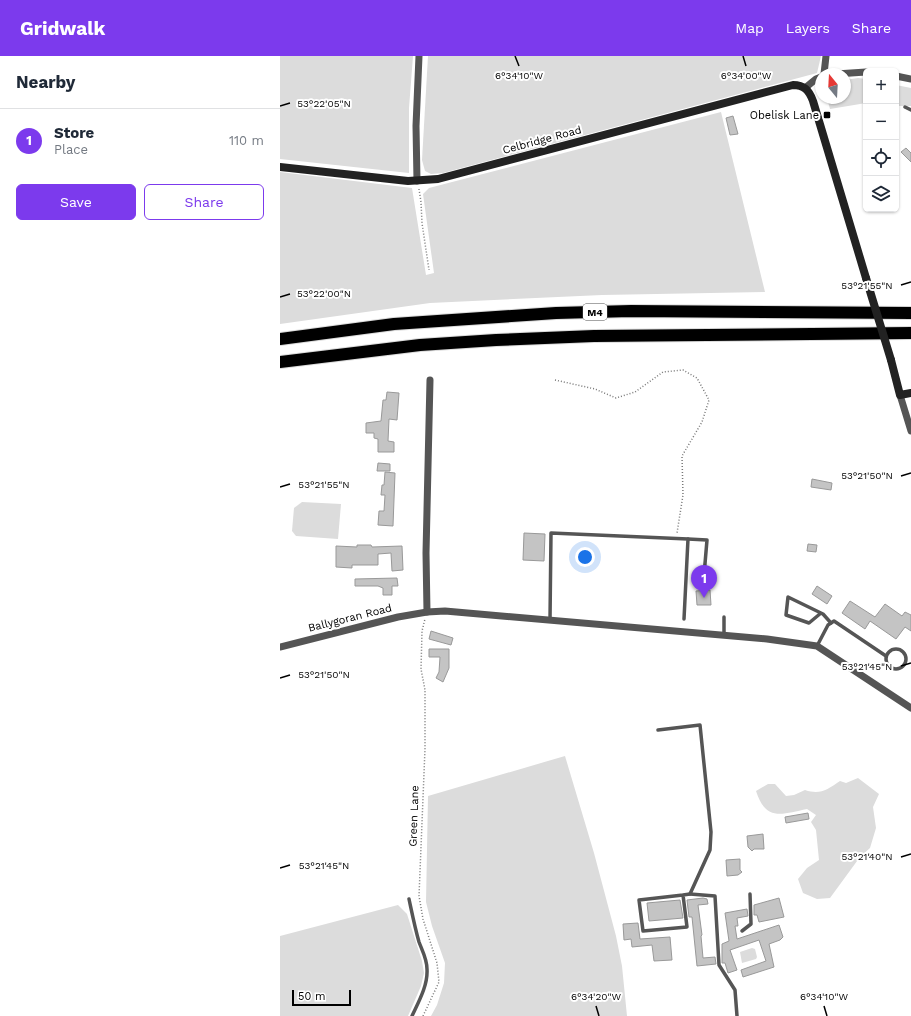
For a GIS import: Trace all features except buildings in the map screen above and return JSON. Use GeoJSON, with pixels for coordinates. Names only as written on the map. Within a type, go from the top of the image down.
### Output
{"type":"FeatureCollection","features":[{"type":"Feature","properties":{"kind":"highway","name":"M4"},"geometry":{"type":"LineString","coordinates":[[280,339],[394,324],[556,314],[631,311],[911,313]]}},
{"type":"Feature","properties":{"kind":"highway","name":"M4"},"geometry":{"type":"LineString","coordinates":[[280,362],[420,345],[571,336],[911,333]]}},
{"type":"Feature","properties":{"kind":"main road","name":"Celbridge Road"},"geometry":{"type":"LineString","coordinates":[[280,166],[365,177],[417,181],[438,179],[793,85],[799,85],[805,88]]}},
{"type":"Feature","properties":{"kind":"main road"},"geometry":{"type":"LineString","coordinates":[[805,88],[811,94],[813,100],[900,395],[911,393]]}},
{"type":"Feature","properties":{"kind":"street"},"geometry":{"type":"LineString","coordinates":[[417,181],[416,126],[419,56]]}},
{"type":"Feature","properties":{"kind":"street"},"geometry":{"type":"LineString","coordinates":[[825,68],[826,56]]}},
{"type":"Feature","properties":{"kind":"street"},"geometry":{"type":"LineString","coordinates":[[851,73],[863,72]]}},
{"type":"Feature","properties":{"kind":"street"},"geometry":{"type":"LineString","coordinates":[[899,77],[911,79]]}},
{"type":"Feature","properties":{"kind":"street"},"geometry":{"type":"LineString","coordinates":[[805,88],[815,80]]}},
{"type":"Feature","properties":{"kind":"street"},"geometry":{"type":"LineString","coordinates":[[427,612],[426,553],[430,380]]}},
{"type":"Feature","properties":{"kind":"street"},"geometry":{"type":"LineString","coordinates":[[900,395],[911,431]]}},
{"type":"Feature","properties":{"kind":"street","name":"Ballygoran Road"},"geometry":{"type":"LineString","coordinates":[[280,647],[388,619],[427,612],[550,620],[724,635],[817,646]]}},
{"type":"Feature","properties":{"kind":"street"},"geometry":{"type":"LineString","coordinates":[[817,646],[911,708]]}},
{"type":"Feature","properties":{"kind":"lane"},"geometry":{"type":"LineString","coordinates":[[906,108],[911,110]]}},
{"type":"Feature","properties":{"kind":"lane"},"geometry":{"type":"LineString","coordinates":[[550,620],[551,533],[707,540],[703,587]]}},
{"type":"Feature","properties":{"kind":"lane"},"geometry":{"type":"LineString","coordinates":[[684,619],[688,539]]}},
{"type":"Feature","properties":{"kind":"lane"},"geometry":{"type":"LineString","coordinates":[[821,613],[809,623],[786,615],[788,597],[821,613],[831,623]]}},
{"type":"Feature","properties":{"kind":"lane"},"geometry":{"type":"LineString","coordinates":[[724,617],[724,635]]}},
{"type":"Feature","properties":{"kind":"lane"},"geometry":{"type":"LineString","coordinates":[[817,646],[828,625],[834,621],[886,656]]}},
{"type":"Feature","properties":{"kind":"lane"},"geometry":{"type":"LineString","coordinates":[[892,650],[898,650],[904,653],[906,660],[903,666],[898,670],[891,669],[886,664],[886,656],[892,650]]}},
{"type":"Feature","properties":{"kind":"lane"},"geometry":{"type":"LineString","coordinates":[[658,730],[700,725],[711,832],[710,850],[690,894]]}},
{"type":"Feature","properties":{"kind":"lane"},"geometry":{"type":"LineString","coordinates":[[683,896],[687,927],[643,931],[639,900],[690,894],[715,896],[719,965],[735,990],[737,1016]]}},
{"type":"Feature","properties":{"kind":"lane"},"geometry":{"type":"LineString","coordinates":[[742,931],[751,924],[750,894]]}},
{"type":"Feature","properties":{"kind":"lane"},"geometry":{"type":"LineString","coordinates":[[409,899],[427,970],[425,986],[412,1016]]}},
{"type":"Feature","properties":{"kind":"path"},"geometry":{"type":"LineString","coordinates":[[417,181],[422,202],[422,222],[429,270]]}},
{"type":"Feature","properties":{"kind":"path"},"geometry":{"type":"LineString","coordinates":[[556,380],[595,389],[616,398],[635,392],[663,372],[683,370],[697,378],[709,400],[702,422],[682,456],[683,495],[676,538]]}},
{"type":"Feature","properties":{"kind":"path","name":"Green Lane"},"geometry":{"type":"LineString","coordinates":[[423,1016],[439,982],[437,963],[423,918],[419,896],[425,749],[425,690],[420,669],[422,631],[427,612]]}},
{"type":"Feature","properties":{"kind":"shaded area"},"geometry":{"type":"Polygon","coordinates":[[[280,56],[413,56],[409,108],[409,173],[280,159],[280,56]]]}},
{"type":"Feature","properties":{"kind":"shaded area"},"geometry":{"type":"Polygon","coordinates":[[[428,56],[821,56],[818,68],[815,68],[815,74],[443,173],[431,174],[425,171],[422,160],[428,56]]]}},
{"type":"Feature","properties":{"kind":"shaded area"},"geometry":{"type":"Polygon","coordinates":[[[851,79],[863,79],[863,104],[830,109],[829,104],[851,104],[851,79]]]}},
{"type":"Feature","properties":{"kind":"shaded area"},"geometry":{"type":"Polygon","coordinates":[[[899,86],[911,88],[911,106],[899,106],[899,86]]]}},
{"type":"Feature","properties":{"kind":"shaded area"},"geometry":{"type":"Polygon","coordinates":[[[721,112],[765,292],[602,295],[430,303],[280,324],[280,172],[412,188],[426,275],[434,273],[423,194],[429,188],[721,112]]]}},
{"type":"Feature","properties":{"kind":"shaded area"},"geometry":{"type":"Polygon","coordinates":[[[302,502],[341,504],[338,539],[296,536],[292,531],[294,508],[302,502]]]}},
{"type":"Feature","properties":{"kind":"shaded area"},"geometry":{"type":"Polygon","coordinates":[[[565,756],[594,853],[616,936],[622,966],[627,1016],[431,1016],[437,1005],[444,983],[445,963],[432,926],[426,902],[428,796],[565,756]]]}},
{"type":"Feature","properties":{"kind":"shaded area"},"geometry":{"type":"Polygon","coordinates":[[[858,778],[879,794],[873,807],[876,828],[870,848],[860,857],[830,898],[817,899],[803,893],[798,879],[807,868],[819,860],[816,830],[811,822],[816,815],[807,809],[783,814],[770,812],[760,801],[756,791],[768,784],[775,784],[786,796],[794,795],[805,790],[819,792],[840,781],[846,783],[858,778]]]}},
{"type":"Feature","properties":{"kind":"shaded area"},"geometry":{"type":"Polygon","coordinates":[[[398,905],[407,914],[422,961],[424,973],[421,986],[408,1016],[280,1016],[280,936],[398,905]]]}},
{"type":"Feature","properties":{"kind":"shaded area"},"geometry":{"type":"Polygon","coordinates":[[[752,948],[755,949],[756,959],[742,963],[740,952],[752,948]]]}},
{"type":"Feature","properties":{"kind":"place","name":"Obelisk Lane"},"geometry":{"type":"Point","coordinates":[827,115]}},
{"type":"Feature","properties":{"kind":"place","name":"Store"},"geometry":{"type":"Point","coordinates":[704,598]}}]}
